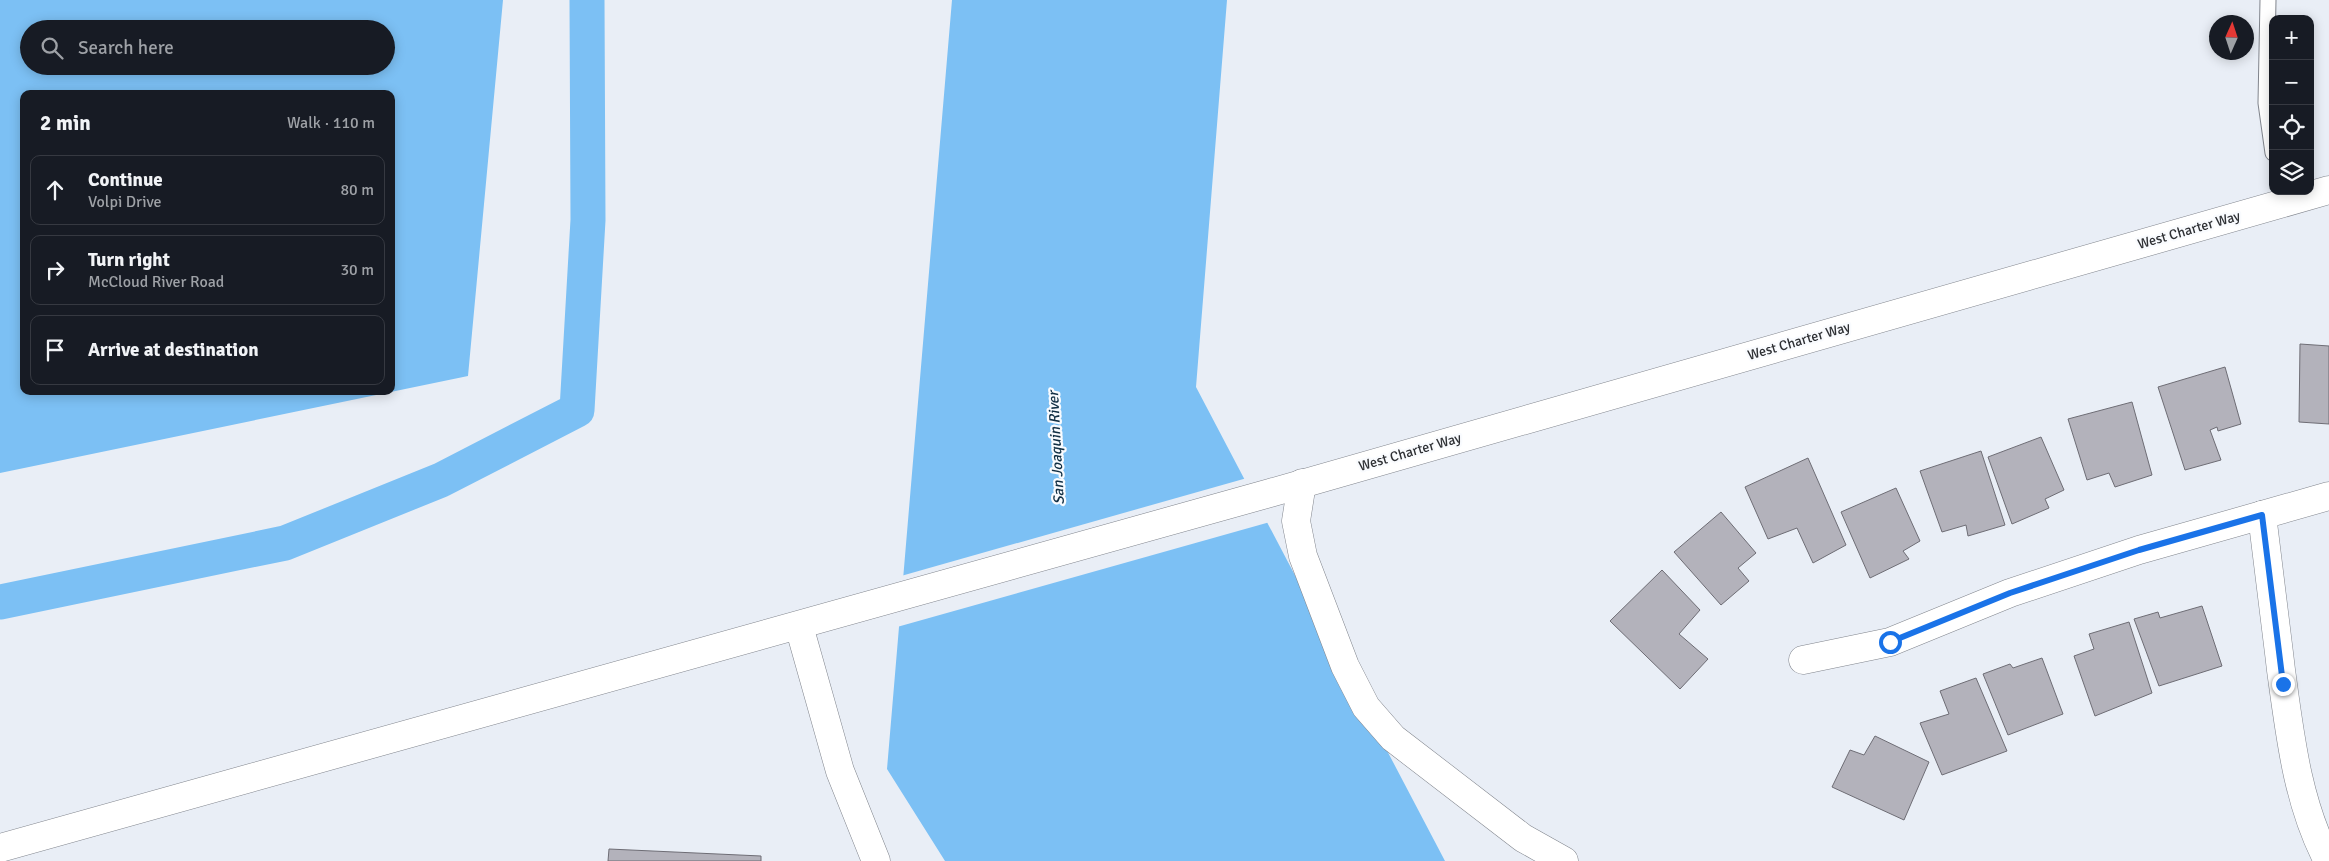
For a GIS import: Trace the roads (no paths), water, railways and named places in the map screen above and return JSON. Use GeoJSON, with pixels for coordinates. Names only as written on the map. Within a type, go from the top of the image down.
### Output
{"type":"FeatureCollection","features":[{"type":"Feature","properties":{"kind":"main road","name":"West Charter Way"},"geometry":{"type":"LineString","coordinates":[[0,848],[1270,493],[2280,198],[2329,190]]}},
{"type":"Feature","properties":{"kind":"main road"},"geometry":{"type":"LineString","coordinates":[[1302,483],[1296,521],[1303,556],[1345,666],[1366,707],[1393,738],[1523,838],[1564,861]]}},
{"type":"Feature","properties":{"kind":"main road"},"geometry":{"type":"LineString","coordinates":[[1804,660],[1890,642],[2010,593],[2139,550],[2329,496]]}},
{"type":"Feature","properties":{"kind":"main road"},"geometry":{"type":"LineString","coordinates":[[2262,515],[2290,741],[2302,799],[2319,845],[2328,861]]}},
{"type":"Feature","properties":{"kind":"main road"},"geometry":{"type":"LineString","coordinates":[[799,626],[840,772],[876,861]]}},
{"type":"Feature","properties":{"kind":"lane"},"geometry":{"type":"LineString","coordinates":[[2268,0],[2266,103],[2273,150]]}},
{"type":"Feature","properties":{"kind":"water"},"geometry":{"type":"Polygon","coordinates":[[[0,0],[503,0],[468,376],[395,391],[395,90],[20,90],[20,395],[376,395],[0,473],[0,0]]]}},
{"type":"Feature","properties":{"kind":"water","name":"San Joaquin River"},"geometry":{"type":"Polygon","coordinates":[[[952,0],[1227,0],[1196,387],[1445,861],[945,861],[887,769],[952,0]]]}},
{"type":"Feature","properties":{"kind":"waterway"},"geometry":{"type":"LineString","coordinates":[[0,602],[285,543],[441,480],[577,410],[588,220],[587,0]]}}]}
